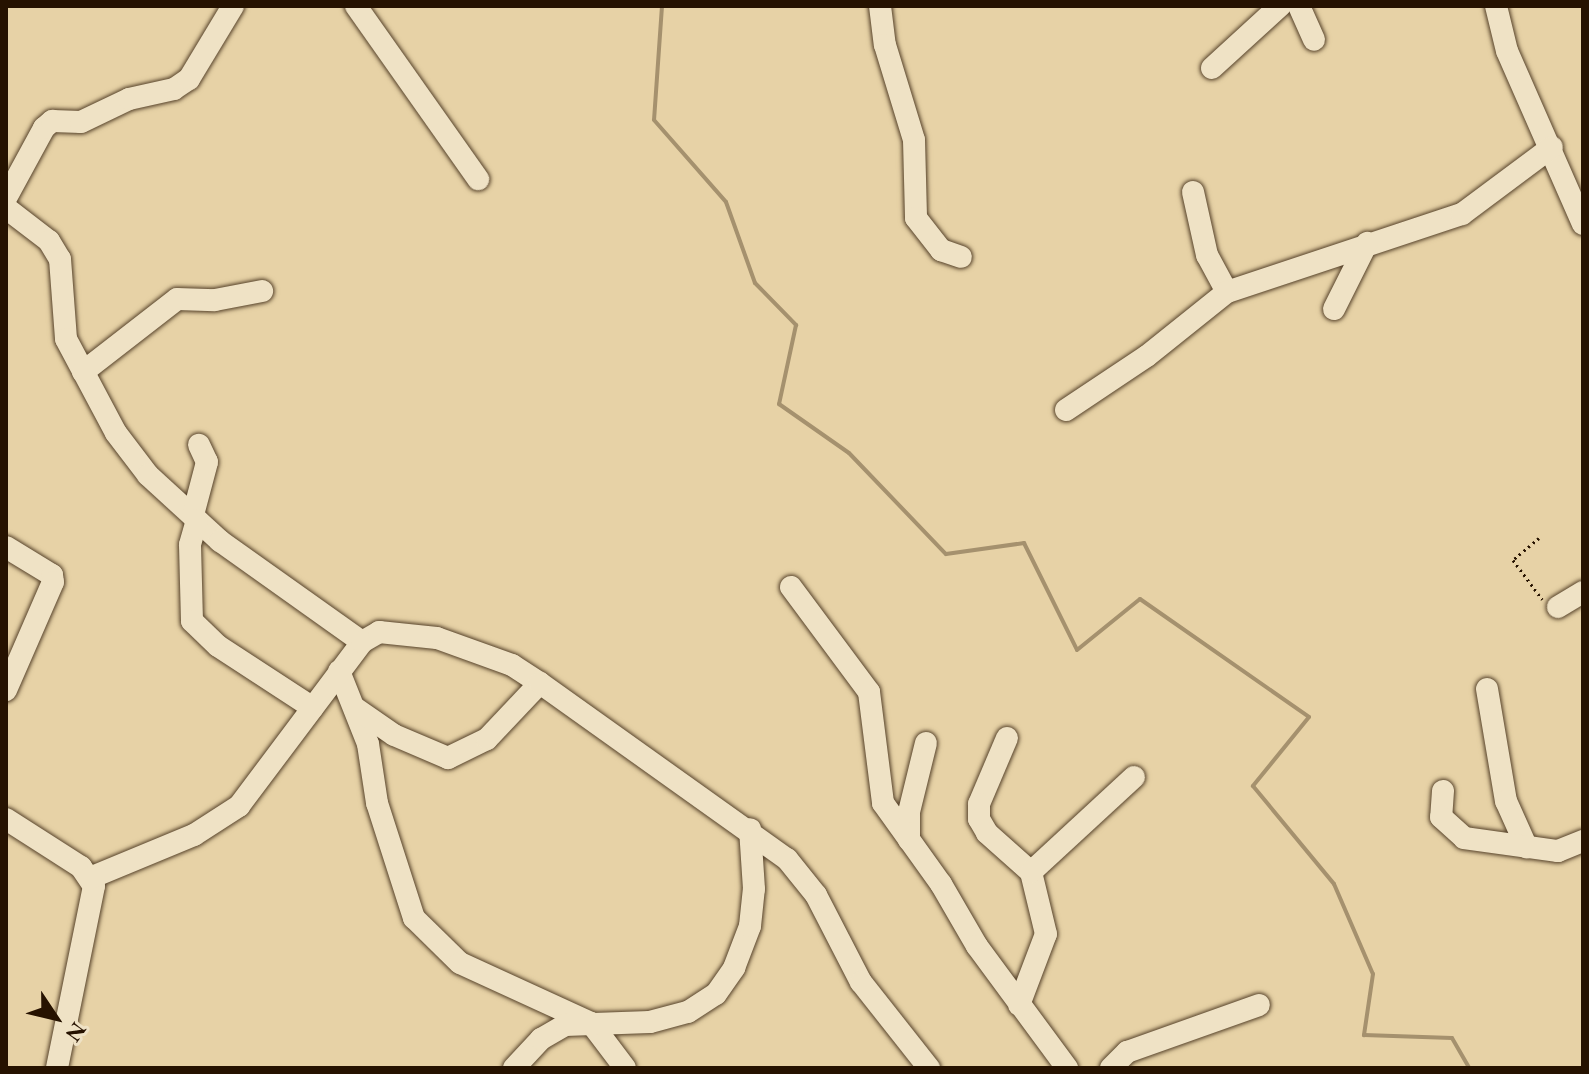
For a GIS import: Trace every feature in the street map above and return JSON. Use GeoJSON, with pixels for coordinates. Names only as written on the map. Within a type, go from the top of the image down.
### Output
{"type":"FeatureCollection","features":[{"type":"Feature","properties":{"kind":"street"},"geometry":{"type":"LineString","coordinates":[[6,198],[44,128],[52,121],[81,122],[129,99],[174,89],[189,79],[233,6]]}},
{"type":"Feature","properties":{"kind":"street"},"geometry":{"type":"LineString","coordinates":[[356,6],[478,179]]}},
{"type":"Feature","properties":{"kind":"street"},"geometry":{"type":"LineString","coordinates":[[880,6],[885,45],[914,140],[916,218],[941,250],[961,257]]}},
{"type":"Feature","properties":{"kind":"street"},"geometry":{"type":"LineString","coordinates":[[1212,68],[1280,6]]}},
{"type":"Feature","properties":{"kind":"street"},"geometry":{"type":"LineString","coordinates":[[1299,6],[1314,40]]}},
{"type":"Feature","properties":{"kind":"street"},"geometry":{"type":"LineString","coordinates":[[1496,6],[1507,51],[1552,147],[1583,224]]}},
{"type":"Feature","properties":{"kind":"street"},"geometry":{"type":"LineString","coordinates":[[1066,410],[1147,356],[1227,292],[1367,243],[1462,214],[1552,147]]}},
{"type":"Feature","properties":{"kind":"street"},"geometry":{"type":"LineString","coordinates":[[1193,192],[1207,255],[1227,292]]}},
{"type":"Feature","properties":{"kind":"street"},"geometry":{"type":"LineString","coordinates":[[6,208],[49,241],[60,259],[66,339],[124,444],[148,475],[195,517],[362,642]]}},
{"type":"Feature","properties":{"kind":"street"},"geometry":{"type":"LineString","coordinates":[[1334,309],[1367,243]]}},
{"type":"Feature","properties":{"kind":"street"},"geometry":{"type":"LineString","coordinates":[[83,372],[177,299],[215,300],[262,291]]}},
{"type":"Feature","properties":{"kind":"street"},"geometry":{"type":"LineString","coordinates":[[199,445],[207,462],[190,545],[192,621],[218,646],[313,708]]}},
{"type":"Feature","properties":{"kind":"street"},"geometry":{"type":"LineString","coordinates":[[6,547],[52,575],[53,582],[6,690]]}},
{"type":"Feature","properties":{"kind":"street"},"geometry":{"type":"LineString","coordinates":[[791,587],[869,692],[883,803],[1019,1005],[1067,1068]]}},
{"type":"Feature","properties":{"kind":"street"},"geometry":{"type":"LineString","coordinates":[[1558,607],[1583,592]]}},
{"type":"Feature","properties":{"kind":"street"},"geometry":{"type":"LineString","coordinates":[[90,878],[219,823],[259,783],[362,642],[379,632],[437,638],[512,665],[750,829],[787,859],[816,895],[861,982],[929,1068]]}},
{"type":"Feature","properties":{"kind":"street"},"geometry":{"type":"LineString","coordinates":[[339,671],[368,744],[377,803],[414,918],[460,963],[591,1023],[625,1068]]}},
{"type":"Feature","properties":{"kind":"street"},"geometry":{"type":"LineString","coordinates":[[355,708],[394,735],[448,758],[487,739],[540,683]]}},
{"type":"Feature","properties":{"kind":"street"},"geometry":{"type":"LineString","coordinates":[[1487,689],[1506,801],[1527,848]]}},
{"type":"Feature","properties":{"kind":"street"},"geometry":{"type":"LineString","coordinates":[[1007,738],[979,804],[979,819],[987,833],[1031,872],[1046,934],[1019,1005]]}},
{"type":"Feature","properties":{"kind":"street"},"geometry":{"type":"LineString","coordinates":[[909,840],[909,812],[926,743]]}},
{"type":"Feature","properties":{"kind":"street"},"geometry":{"type":"LineString","coordinates":[[1031,872],[1134,777]]}},
{"type":"Feature","properties":{"kind":"street"},"geometry":{"type":"LineString","coordinates":[[1443,791],[1441,817],[1452,831],[1484,844],[1558,851],[1583,841]]}},
{"type":"Feature","properties":{"kind":"street"},"geometry":{"type":"LineString","coordinates":[[6,819],[90,878],[94,896],[57,1068]]}},
{"type":"Feature","properties":{"kind":"street"},"geometry":{"type":"LineString","coordinates":[[514,1068],[541,1039],[565,1025],[650,1022],[688,1012],[716,994],[734,968],[750,926],[754,889],[750,829]]}},
{"type":"Feature","properties":{"kind":"street"},"geometry":{"type":"LineString","coordinates":[[1111,1068],[1127,1052],[1259,1005]]}},
{"type":"Feature","properties":{"kind":"path"},"geometry":{"type":"LineString","coordinates":[[1539,538],[1513,560],[1548,606],[1558,607]]}},
{"type":"Feature","properties":{"kind":"waterway"},"geometry":{"type":"LineString","coordinates":[[662,6],[654,120],[726,202],[755,283],[796,325],[779,404],[849,453],[946,554],[1024,543],[1077,650],[1140,599],[1309,717],[1253,786],[1334,884],[1373,974],[1364,1035],[1452,1038],[1469,1068]]}}]}
